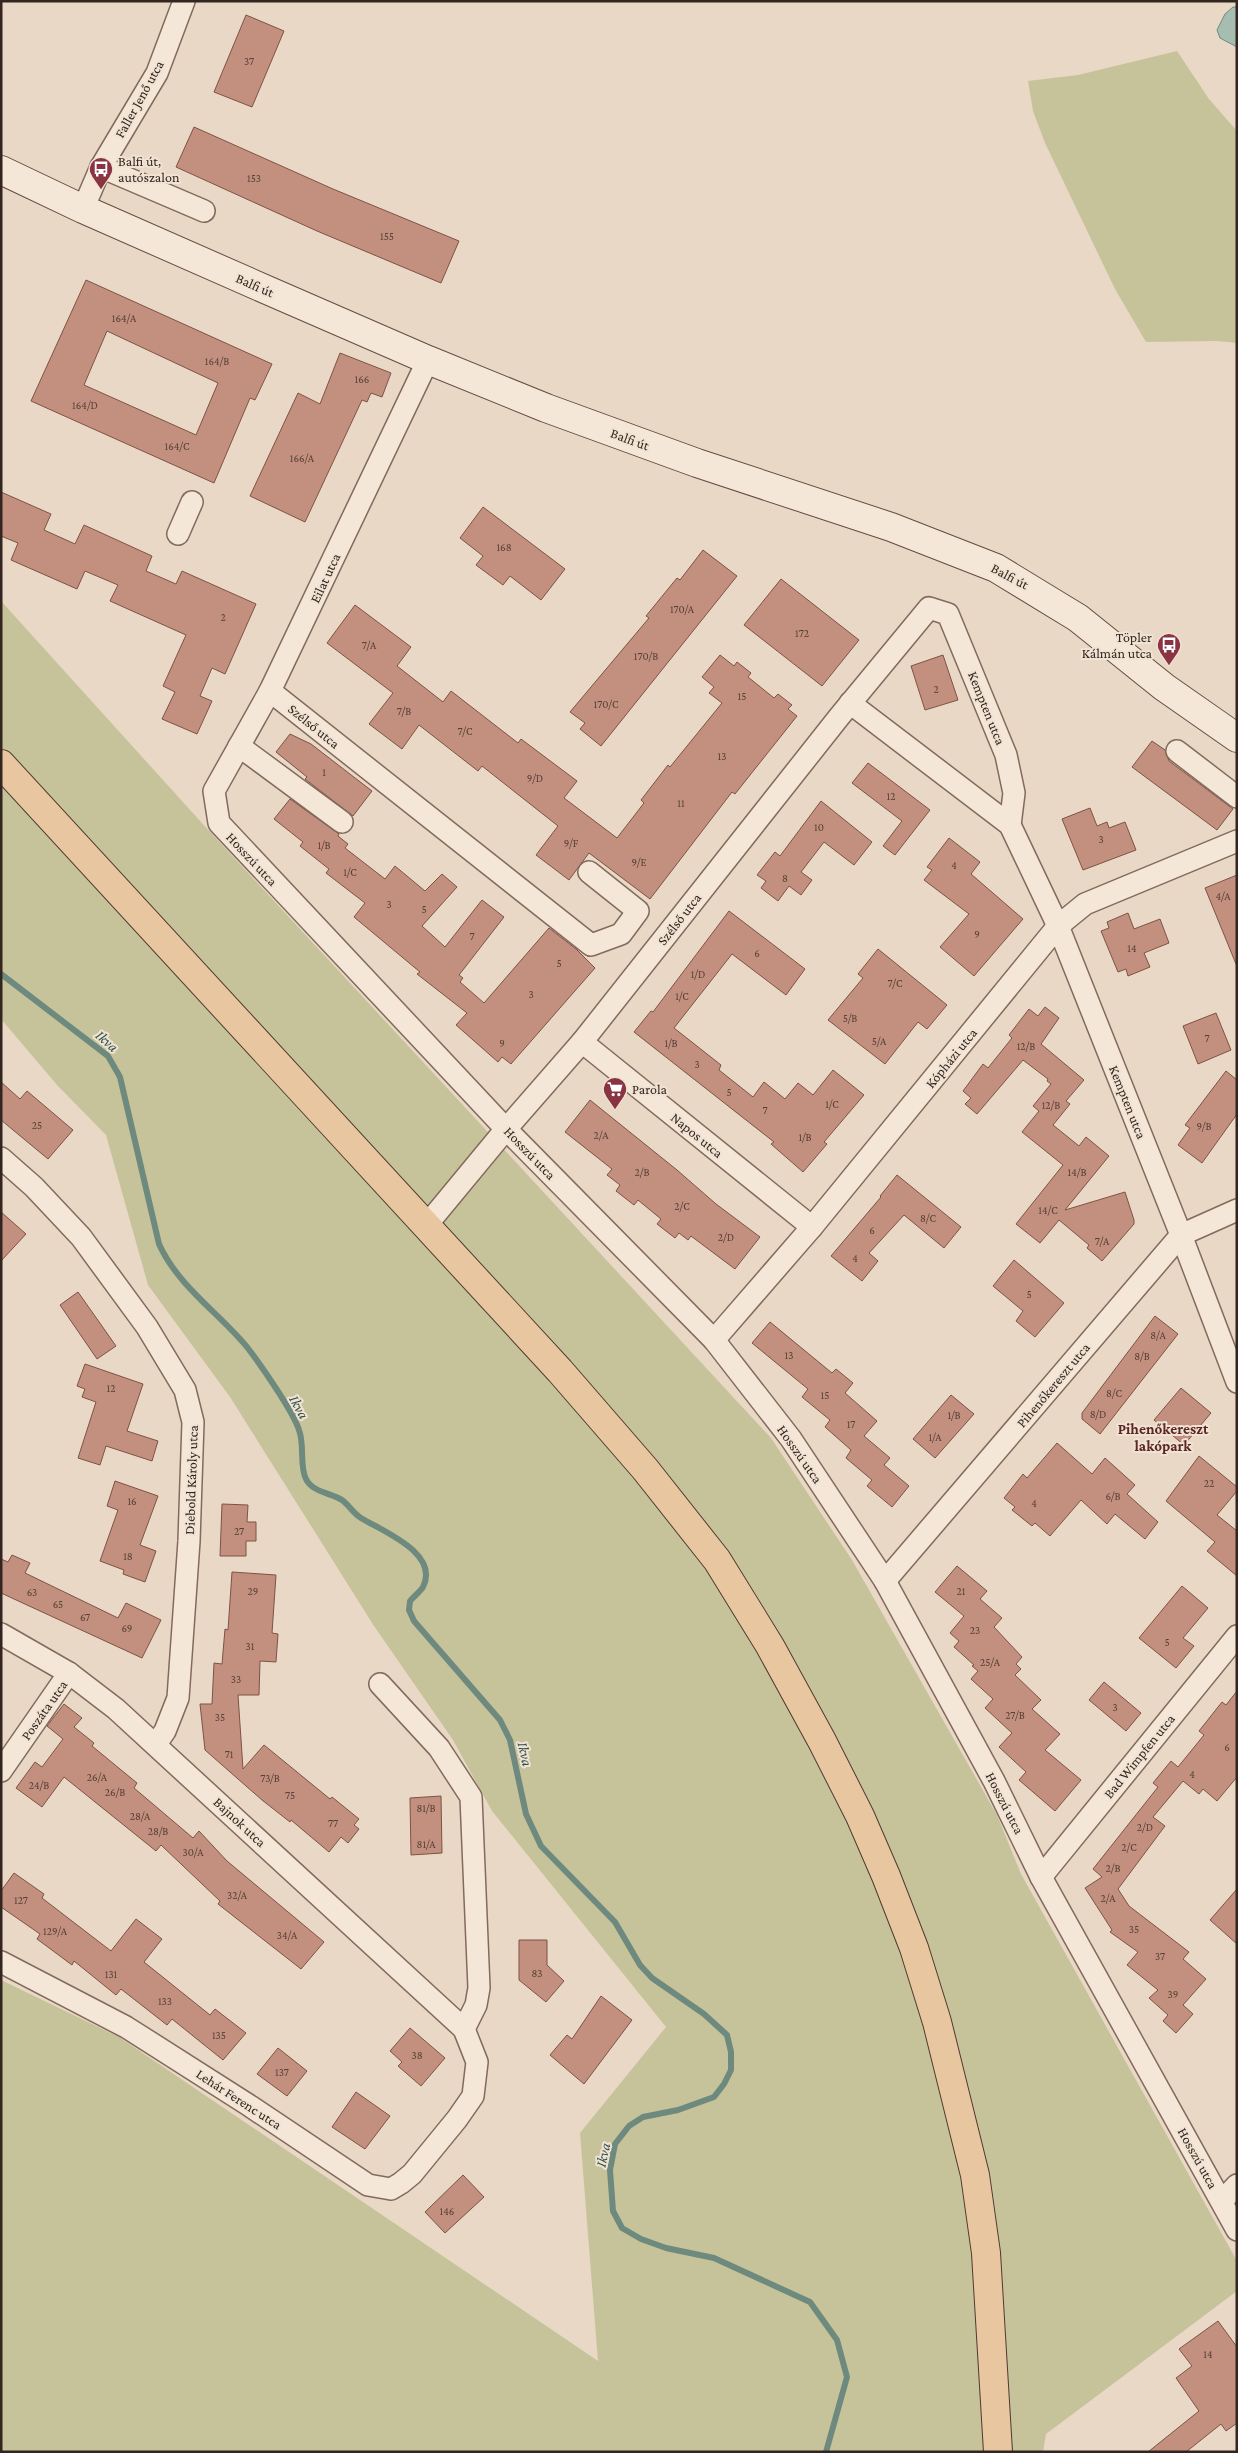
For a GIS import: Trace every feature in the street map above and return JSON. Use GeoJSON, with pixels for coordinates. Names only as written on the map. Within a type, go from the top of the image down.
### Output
{"type":"FeatureCollection","features":[{"type":"Feature","properties":{"kind":"main road","name":"Balfi út"},"geometry":{"type":"LineString","coordinates":[[1,170],[83,209],[428,360],[619,435],[891,527],[996,568],[1078,618],[1164,687],[1237,738]]}},
{"type":"Feature","properties":{"kind":"main road"},"geometry":{"type":"LineString","coordinates":[[1,764],[159,933],[425,1227],[560,1371],[626,1446],[717,1560],[774,1655],[822,1741],[860,1816],[914,1948],[937,2022],[975,2175],[986,2254],[998,2452]]}},
{"type":"Feature","properties":{"kind":"street","name":"Faller Jenő utca"},"geometry":{"type":"LineString","coordinates":[[83,209],[101,167],[157,73],[184,1]]}},
{"type":"Feature","properties":{"kind":"street"},"geometry":{"type":"LineString","coordinates":[[101,167],[204,211]]}},
{"type":"Feature","properties":{"kind":"street","name":"Eilat utca"},"geometry":{"type":"LineString","coordinates":[[214,791],[270,691],[428,360]]}},
{"type":"Feature","properties":{"kind":"street"},"geometry":{"type":"LineString","coordinates":[[178,534],[192,502]]}},
{"type":"Feature","properties":{"kind":"street","name":"Szélső utca"},"geometry":{"type":"LineString","coordinates":[[425,1227],[506,1129],[582,1042],[850,703],[929,608]]}},
{"type":"Feature","properties":{"kind":"street","name":"Kempten utca"},"geometry":{"type":"LineString","coordinates":[[929,608],[948,614],[1006,755],[1014,793],[1010,825]]}},
{"type":"Feature","properties":{"kind":"street","name":"Szélső utca"},"geometry":{"type":"LineString","coordinates":[[270,691],[591,945],[621,934],[638,912],[589,872]]}},
{"type":"Feature","properties":{"kind":"street","name":"Kempten utca"},"geometry":{"type":"LineString","coordinates":[[850,703],[1010,825],[1058,926],[1181,1235],[1237,1382]]}},
{"type":"Feature","properties":{"kind":"street"},"geometry":{"type":"LineString","coordinates":[[239,746],[342,822]]}},
{"type":"Feature","properties":{"kind":"street"},"geometry":{"type":"LineString","coordinates":[[1177,751],[1237,797]]}},
{"type":"Feature","properties":{"kind":"street","name":"Hosszú utca"},"geometry":{"type":"LineString","coordinates":[[214,791],[219,823],[506,1129],[714,1340],[791,1439],[886,1582],[994,1781],[1041,1876],[1237,2230]]}},
{"type":"Feature","properties":{"kind":"street","name":"Kópházi utca"},"geometry":{"type":"LineString","coordinates":[[714,1340],[812,1227],[1058,926],[1085,904],[1237,841]]}},
{"type":"Feature","properties":{"kind":"street","name":"Napos utca"},"geometry":{"type":"LineString","coordinates":[[582,1042],[812,1227]]}},
{"type":"Feature","properties":{"kind":"street","name":"Diebold Károly utca"},"geometry":{"type":"LineString","coordinates":[[1,1158],[34,1187],[81,1237],[147,1327],[186,1390],[194,1422],[189,1541],[178,1698],[166,1731],[156,1744]]}},
{"type":"Feature","properties":{"kind":"street","name":"Pihenőkereszt utca"},"geometry":{"type":"LineString","coordinates":[[886,1582],[1181,1235],[1237,1210]]}},
{"type":"Feature","properties":{"kind":"street","name":"Bajnok utca"},"geometry":{"type":"LineString","coordinates":[[1,1634],[69,1673],[116,1709],[464,2029],[477,2062],[473,2096],[457,2119]]}},
{"type":"Feature","properties":{"kind":"street","name":"Bad Wimpfen utca"},"geometry":{"type":"LineString","coordinates":[[1041,1876],[1237,1636]]}},
{"type":"Feature","properties":{"kind":"street","name":"Poszáta utca"},"geometry":{"type":"LineString","coordinates":[[1,1771],[69,1673]]}},
{"type":"Feature","properties":{"kind":"street"},"geometry":{"type":"LineString","coordinates":[[380,1684],[439,1748],[471,1797],[479,1988],[476,2005],[464,2029]]}},
{"type":"Feature","properties":{"kind":"street","name":"Lehár Ferenc utca"},"geometry":{"type":"LineString","coordinates":[[1,1962],[126,2027],[250,2106],[368,2185],[391,2189],[401,2183],[412,2174],[457,2119]]}},
{"type":"Feature","properties":{"kind":"street"},"geometry":{"type":"LineString","coordinates":[[1222,2201],[1237,2184]]}},
{"type":"Feature","properties":{"kind":"shaded area"},"geometry":{"type":"Polygon","coordinates":[[[1233,7],[1237,7],[1237,47],[1220,38],[1217,30],[1225,14],[1233,7]]]}},
{"type":"Feature","properties":{"kind":"shaded area"},"geometry":{"type":"Polygon","coordinates":[[[1177,51],[1209,99],[1237,131],[1237,343],[1217,341],[1146,342],[1115,289],[1045,143],[1033,111],[1028,81],[1078,75],[1177,51]]]}},
{"type":"Feature","properties":{"kind":"shaded area"},"geometry":{"type":"Polygon","coordinates":[[[1,601],[201,822],[771,1438],[852,1560],[997,1815],[1021,1874],[1237,2261],[1237,2291],[1046,2434],[1043,2452],[1,2452],[1,1980],[119,2037],[598,2361],[580,2133],[666,2027],[492,1811],[453,1740],[374,1626],[230,1397],[148,1285],[106,1135],[57,1085],[1,1019],[1,601]]]}},
{"type":"Feature","properties":{"kind":"building"},"geometry":{"type":"Polygon","coordinates":[[[246,15],[284,31],[252,107],[214,92],[246,15]]]}},
{"type":"Feature","properties":{"kind":"building"},"geometry":{"type":"Polygon","coordinates":[[[194,127],[333,189],[459,241],[441,283],[317,231],[176,167],[194,127]]]}},
{"type":"Feature","properties":{"kind":"building"},"geometry":{"type":"Polygon","coordinates":[[[86,280],[272,364],[255,400],[250,398],[214,483],[31,401],[86,280]],[[107,331],[84,385],[196,435],[218,383],[107,331]]]}},
{"type":"Feature","properties":{"kind":"building"},"geometry":{"type":"Polygon","coordinates":[[[340,353],[391,373],[382,397],[371,393],[367,402],[362,400],[305,522],[250,496],[298,393],[320,404],[340,353]]]}},
{"type":"Feature","properties":{"kind":"building"},"geometry":{"type":"Polygon","coordinates":[[[1,492],[51,514],[44,530],[75,544],[84,525],[152,556],[146,571],[176,584],[182,571],[256,604],[225,674],[212,668],[200,696],[212,701],[197,734],[162,719],[175,692],[163,686],[186,635],[110,601],[118,585],[85,571],[77,589],[11,560],[18,543],[1,536],[1,492]]]}},
{"type":"Feature","properties":{"kind":"building"},"geometry":{"type":"Polygon","coordinates":[[[483,507],[565,569],[541,600],[510,576],[503,585],[476,565],[483,556],[460,538],[483,507]]]}},
{"type":"Feature","properties":{"kind":"building"},"geometry":{"type":"Polygon","coordinates":[[[703,550],[737,576],[601,746],[580,729],[585,723],[570,712],[649,618],[646,616],[677,578],[680,580],[703,550]]]}},
{"type":"Feature","properties":{"kind":"building"},"geometry":{"type":"Polygon","coordinates":[[[781,579],[859,640],[822,686],[744,625],[781,579]]]}},
{"type":"Feature","properties":{"kind":"building"},"geometry":{"type":"Polygon","coordinates":[[[355,605],[411,647],[397,666],[443,702],[451,691],[518,743],[521,739],[577,781],[564,798],[617,838],[644,803],[641,800],[668,765],[670,767],[722,703],[709,693],[714,687],[702,677],[720,655],[734,666],[737,662],[751,673],[748,677],[774,698],[778,694],[792,705],[788,709],[797,716],[735,794],[732,792],[650,899],[589,853],[569,880],[536,855],[558,826],[482,766],[478,771],[419,725],[402,749],[369,724],[393,693],[327,643],[355,605]]]}},
{"type":"Feature","properties":{"kind":"building"},"geometry":{"type":"Polygon","coordinates":[[[943,655],[958,700],[925,710],[911,666],[943,655]]]}},
{"type":"Feature","properties":{"kind":"building"},"geometry":{"type":"Polygon","coordinates":[[[290,734],[311,744],[372,791],[353,816],[305,779],[307,777],[276,752],[290,734]]]}},
{"type":"Feature","properties":{"kind":"building"},"geometry":{"type":"Polygon","coordinates":[[[1152,741],[1165,750],[1169,761],[1233,809],[1217,830],[1132,767],[1152,741]]]}},
{"type":"Feature","properties":{"kind":"building"},"geometry":{"type":"Polygon","coordinates":[[[868,763],[930,810],[895,855],[883,846],[902,821],[852,783],[868,763]]]}},
{"type":"Feature","properties":{"kind":"building"},"geometry":{"type":"Polygon","coordinates":[[[290,799],[339,834],[338,836],[348,844],[345,848],[385,879],[395,866],[425,891],[442,874],[457,887],[422,926],[445,947],[482,900],[504,917],[459,975],[463,978],[460,982],[484,1003],[549,928],[576,949],[595,968],[511,1064],[502,1057],[498,1062],[456,1025],[467,1013],[417,974],[420,972],[354,917],[365,903],[326,873],[329,869],[300,846],[303,842],[274,819],[290,799]]]}},
{"type":"Feature","properties":{"kind":"building"},"geometry":{"type":"Polygon","coordinates":[[[821,801],[872,842],[854,865],[824,842],[801,872],[812,880],[801,895],[789,886],[778,901],[761,888],[766,881],[757,875],[775,852],[780,856],[821,801]]]}},
{"type":"Feature","properties":{"kind":"building"},"geometry":{"type":"Polygon","coordinates":[[[1090,808],[1097,826],[1107,822],[1109,828],[1125,822],[1136,850],[1083,870],[1062,819],[1090,808]]]}},
{"type":"Feature","properties":{"kind":"building"},"geometry":{"type":"Polygon","coordinates":[[[949,838],[980,862],[971,874],[1023,919],[974,976],[940,947],[969,914],[924,880],[932,870],[927,867],[949,838]]]}},
{"type":"Feature","properties":{"kind":"building"},"geometry":{"type":"Polygon","coordinates":[[[1237,875],[1237,964],[1236,964],[1205,888],[1237,875]]]}},
{"type":"Feature","properties":{"kind":"building"},"geometry":{"type":"Polygon","coordinates":[[[729,911],[805,969],[786,995],[732,954],[674,1028],[721,1065],[719,1070],[753,1097],[764,1082],[785,1099],[798,1083],[813,1095],[833,1070],[864,1095],[824,1142],[827,1144],[803,1172],[771,1144],[774,1142],[634,1032],[651,1011],[653,1012],[729,911]]]}},
{"type":"Feature","properties":{"kind":"building"},"geometry":{"type":"Polygon","coordinates":[[[1128,913],[1134,929],[1160,919],[1169,943],[1144,953],[1150,967],[1128,976],[1126,969],[1118,972],[1101,931],[1109,928],[1107,922],[1128,913]]]}},
{"type":"Feature","properties":{"kind":"building"},"geometry":{"type":"Polygon","coordinates":[[[878,949],[947,1005],[927,1029],[918,1022],[885,1064],[828,1020],[863,978],[858,974],[878,949]]]}},
{"type":"Feature","properties":{"kind":"building"},"geometry":{"type":"Polygon","coordinates":[[[1045,1007],[1059,1018],[1041,1044],[1084,1080],[1066,1101],[1070,1104],[1053,1125],[1079,1146],[1086,1137],[1109,1156],[1065,1210],[1125,1192],[1134,1220],[1134,1224],[1102,1261],[1087,1248],[1089,1245],[1059,1220],[1040,1243],[1016,1224],[1063,1165],[1022,1132],[1039,1111],[1033,1106],[1051,1084],[1047,1081],[1048,1079],[1023,1060],[977,1114],[965,1104],[971,1098],[963,1091],[983,1064],[988,1068],[1012,1038],[1009,1035],[1029,1009],[1038,1016],[1045,1007]]]}},
{"type":"Feature","properties":{"kind":"building"},"geometry":{"type":"Polygon","coordinates":[[[1216,1013],[1231,1050],[1198,1064],[1183,1026],[1216,1013]]]}},
{"type":"Feature","properties":{"kind":"building"},"geometry":{"type":"Polygon","coordinates":[[[1226,1071],[1237,1080],[1237,1114],[1202,1163],[1178,1145],[1190,1128],[1185,1125],[1226,1071]]]}},
{"type":"Feature","properties":{"kind":"building"},"geometry":{"type":"Polygon","coordinates":[[[1,1082],[20,1099],[27,1091],[73,1130],[48,1159],[1,1120],[1,1082]]]}},
{"type":"Feature","properties":{"kind":"building"},"geometry":{"type":"Polygon","coordinates":[[[590,1100],[716,1204],[760,1237],[735,1269],[691,1236],[688,1240],[679,1233],[675,1238],[657,1224],[661,1219],[638,1200],[634,1205],[616,1191],[620,1185],[607,1175],[612,1169],[565,1132],[590,1100]]]}},
{"type":"Feature","properties":{"kind":"building"},"geometry":{"type":"Polygon","coordinates":[[[897,1175],[961,1227],[944,1248],[904,1215],[869,1253],[878,1261],[862,1281],[831,1256],[897,1175]]]}},
{"type":"Feature","properties":{"kind":"building"},"geometry":{"type":"Polygon","coordinates":[[[1,1212],[26,1234],[1,1261],[1,1212]]]}},
{"type":"Feature","properties":{"kind":"building"},"geometry":{"type":"Polygon","coordinates":[[[1014,1260],[1064,1303],[1035,1337],[1016,1321],[1023,1311],[993,1286],[1014,1260]]]}},
{"type":"Feature","properties":{"kind":"building"},"geometry":{"type":"Polygon","coordinates":[[[78,1292],[116,1346],[97,1359],[60,1305],[78,1292]]]}},
{"type":"Feature","properties":{"kind":"building"},"geometry":{"type":"Polygon","coordinates":[[[1155,1316],[1178,1334],[1100,1434],[1082,1419],[1082,1413],[1155,1316]]]}},
{"type":"Feature","properties":{"kind":"building"},"geometry":{"type":"Polygon","coordinates":[[[770,1322],[832,1373],[836,1369],[853,1383],[845,1393],[877,1421],[864,1436],[890,1458],[884,1465],[909,1486],[892,1507],[867,1486],[872,1480],[846,1458],[851,1450],[825,1427],[830,1420],[802,1397],[808,1389],[752,1343],[770,1322]]]}},
{"type":"Feature","properties":{"kind":"building"},"geometry":{"type":"Polygon","coordinates":[[[85,1364],[143,1384],[127,1431],[158,1441],[152,1461],[106,1446],[100,1465],[78,1458],[96,1402],[82,1397],[85,1389],[77,1386],[85,1364]]]}},
{"type":"Feature","properties":{"kind":"building"},"geometry":{"type":"Polygon","coordinates":[[[1181,1388],[1211,1413],[1184,1445],[1154,1420],[1181,1388]]]}},
{"type":"Feature","properties":{"kind":"building"},"geometry":{"type":"Polygon","coordinates":[[[951,1395],[974,1414],[935,1458],[913,1439],[951,1395]]]}},
{"type":"Feature","properties":{"kind":"building"},"geometry":{"type":"Polygon","coordinates":[[[1057,1443],[1092,1474],[1105,1458],[1135,1485],[1127,1494],[1158,1522],[1145,1539],[1115,1514],[1107,1524],[1081,1500],[1050,1536],[1035,1523],[1032,1526],[1012,1510],[1015,1507],[1004,1498],[1023,1474],[1027,1478],[1057,1443]]]}},
{"type":"Feature","properties":{"kind":"building"},"geometry":{"type":"Polygon","coordinates":[[[1199,1456],[1237,1487],[1237,1491],[1217,1515],[1237,1531],[1237,1576],[1207,1551],[1215,1542],[1166,1501],[1199,1456]]]}},
{"type":"Feature","properties":{"kind":"building"},"geometry":{"type":"Polygon","coordinates":[[[115,1481],[158,1496],[140,1545],[156,1551],[145,1582],[123,1574],[124,1570],[100,1561],[118,1510],[107,1506],[115,1481]]]}},
{"type":"Feature","properties":{"kind":"building"},"geometry":{"type":"Polygon","coordinates":[[[222,1504],[248,1505],[247,1522],[256,1522],[256,1541],[246,1541],[246,1556],[220,1556],[222,1504]]]}},
{"type":"Feature","properties":{"kind":"building"},"geometry":{"type":"Polygon","coordinates":[[[12,1555],[30,1563],[25,1573],[118,1618],[126,1603],[161,1620],[142,1658],[1,1593],[1,1559],[8,1562],[12,1555]]]}},
{"type":"Feature","properties":{"kind":"building"},"geometry":{"type":"Polygon","coordinates":[[[957,1566],[987,1591],[980,1599],[1002,1618],[994,1627],[1022,1657],[1016,1664],[1021,1669],[1015,1675],[1041,1700],[1032,1709],[1060,1734],[1045,1750],[1081,1780],[1055,1811],[1019,1780],[1026,1772],[999,1747],[1012,1733],[985,1708],[993,1699],[971,1679],[978,1671],[954,1647],[959,1641],[950,1633],[964,1616],[935,1592],[957,1566]]]}},
{"type":"Feature","properties":{"kind":"building"},"geometry":{"type":"Polygon","coordinates":[[[232,1572],[276,1575],[272,1633],[278,1634],[276,1662],[260,1661],[259,1695],[238,1695],[243,1769],[264,1745],[330,1799],[332,1797],[359,1819],[354,1825],[359,1829],[348,1843],[341,1837],[329,1852],[291,1820],[290,1822],[262,1800],[205,1750],[200,1704],[212,1704],[214,1663],[222,1664],[225,1629],[228,1630],[232,1572]]]}},
{"type":"Feature","properties":{"kind":"building"},"geometry":{"type":"Polygon","coordinates":[[[1182,1586],[1208,1608],[1183,1638],[1194,1646],[1176,1668],[1139,1638],[1182,1586]]]}},
{"type":"Feature","properties":{"kind":"building"},"geometry":{"type":"Polygon","coordinates":[[[1104,1682],[1141,1713],[1126,1731],[1089,1700],[1104,1682]]]}},
{"type":"Feature","properties":{"kind":"building"},"geometry":{"type":"Polygon","coordinates":[[[1237,1691],[1237,1777],[1217,1801],[1203,1789],[1199,1794],[1183,1781],[1153,1817],[1165,1826],[1118,1889],[1129,1906],[1189,1952],[1183,1959],[1206,1979],[1183,2005],[1193,2014],[1176,2033],[1163,2021],[1168,2015],[1149,1998],[1158,1990],[1127,1965],[1138,1952],[1110,1932],[1112,1930],[1085,1888],[1102,1877],[1093,1869],[1158,1787],[1153,1783],[1171,1761],[1178,1767],[1204,1735],[1199,1731],[1222,1702],[1226,1705],[1237,1691]]]}},
{"type":"Feature","properties":{"kind":"building"},"geometry":{"type":"Polygon","coordinates":[[[64,1704],[82,1718],[74,1727],[94,1743],[92,1746],[137,1783],[134,1788],[193,1838],[199,1831],[227,1861],[324,1942],[301,1969],[218,1904],[220,1901],[161,1845],[156,1851],[64,1777],[42,1807],[16,1788],[35,1762],[42,1767],[63,1739],[47,1726],[64,1704]]]}},
{"type":"Feature","properties":{"kind":"building"},"geometry":{"type":"Polygon","coordinates":[[[441,1796],[442,1853],[411,1855],[410,1798],[441,1796]]]}},
{"type":"Feature","properties":{"kind":"building"},"geometry":{"type":"Polygon","coordinates":[[[14,1873],[44,1894],[42,1898],[111,1951],[136,1919],[162,1939],[144,1962],[210,2015],[215,2009],[246,2033],[223,2060],[172,2019],[167,2025],[121,1989],[116,1995],[74,1961],[72,1965],[37,1939],[40,1934],[1,1907],[1,1891],[14,1873]]]}},
{"type":"Feature","properties":{"kind":"building"},"geometry":{"type":"Polygon","coordinates":[[[1237,1889],[1237,1944],[1210,1920],[1237,1889]]]}},
{"type":"Feature","properties":{"kind":"building"},"geometry":{"type":"Polygon","coordinates":[[[519,1940],[547,1940],[547,1965],[564,1981],[546,2002],[519,1980],[519,1940]]]}},
{"type":"Feature","properties":{"kind":"building"},"geometry":{"type":"Polygon","coordinates":[[[601,1996],[632,2020],[584,2084],[550,2055],[567,2035],[572,2039],[601,1996]]]}},
{"type":"Feature","properties":{"kind":"building"},"geometry":{"type":"Polygon","coordinates":[[[410,2028],[445,2058],[421,2086],[398,2066],[402,2062],[390,2051],[410,2028]]]}},
{"type":"Feature","properties":{"kind":"building"},"geometry":{"type":"Polygon","coordinates":[[[278,2048],[307,2071],[287,2096],[257,2074],[278,2048]]]}},
{"type":"Feature","properties":{"kind":"building"},"geometry":{"type":"Polygon","coordinates":[[[356,2092],[390,2116],[365,2149],[332,2127],[356,2092]]]}},
{"type":"Feature","properties":{"kind":"building"},"geometry":{"type":"Polygon","coordinates":[[[463,2175],[484,2197],[445,2233],[425,2212],[463,2175]]]}},
{"type":"Feature","properties":{"kind":"building"},"geometry":{"type":"Polygon","coordinates":[[[1218,2321],[1237,2347],[1237,2423],[1226,2431],[1221,2424],[1186,2452],[1148,2452],[1199,2411],[1176,2378],[1192,2366],[1179,2349],[1218,2321]]]}},
{"type":"Feature","properties":{"kind":"waterway","name":"Ikva"},"geometry":{"type":"LineString","coordinates":[[1,974],[108,1056],[120,1077],[159,1244],[177,1273],[236,1334],[268,1376],[299,1430],[306,1479],[317,1490],[342,1500],[361,1518],[406,1545],[423,1564],[426,1575],[423,1587],[410,1601],[409,1610],[414,1621],[500,1720],[510,1740],[526,1814],[541,1846],[615,1922],[640,1965],[652,1978],[704,2014],[727,2035],[731,2052],[731,2070],[724,2084],[714,2097],[678,2110],[643,2117],[629,2126],[615,2144],[610,2170],[613,2211],[622,2228],[641,2239],[666,2248],[714,2258],[810,2302],[837,2340],[847,2377],[826,2452]]}},
{"type":"Feature","properties":{"kind":"place","name":"Balfi út, autószalon"},"geometry":{"type":"Point","coordinates":[101,190]}},
{"type":"Feature","properties":{"kind":"place","name":"Töpler Kálmán utca"},"geometry":{"type":"Point","coordinates":[1169,666]}},
{"type":"Feature","properties":{"kind":"place","name":"Parola"},"geometry":{"type":"Point","coordinates":[615,1110]}},
{"type":"Feature","properties":{"kind":"district","name":"Pihenőkereszt lakópark"},"geometry":{"type":"Point","coordinates":[1163,1438]}}]}
